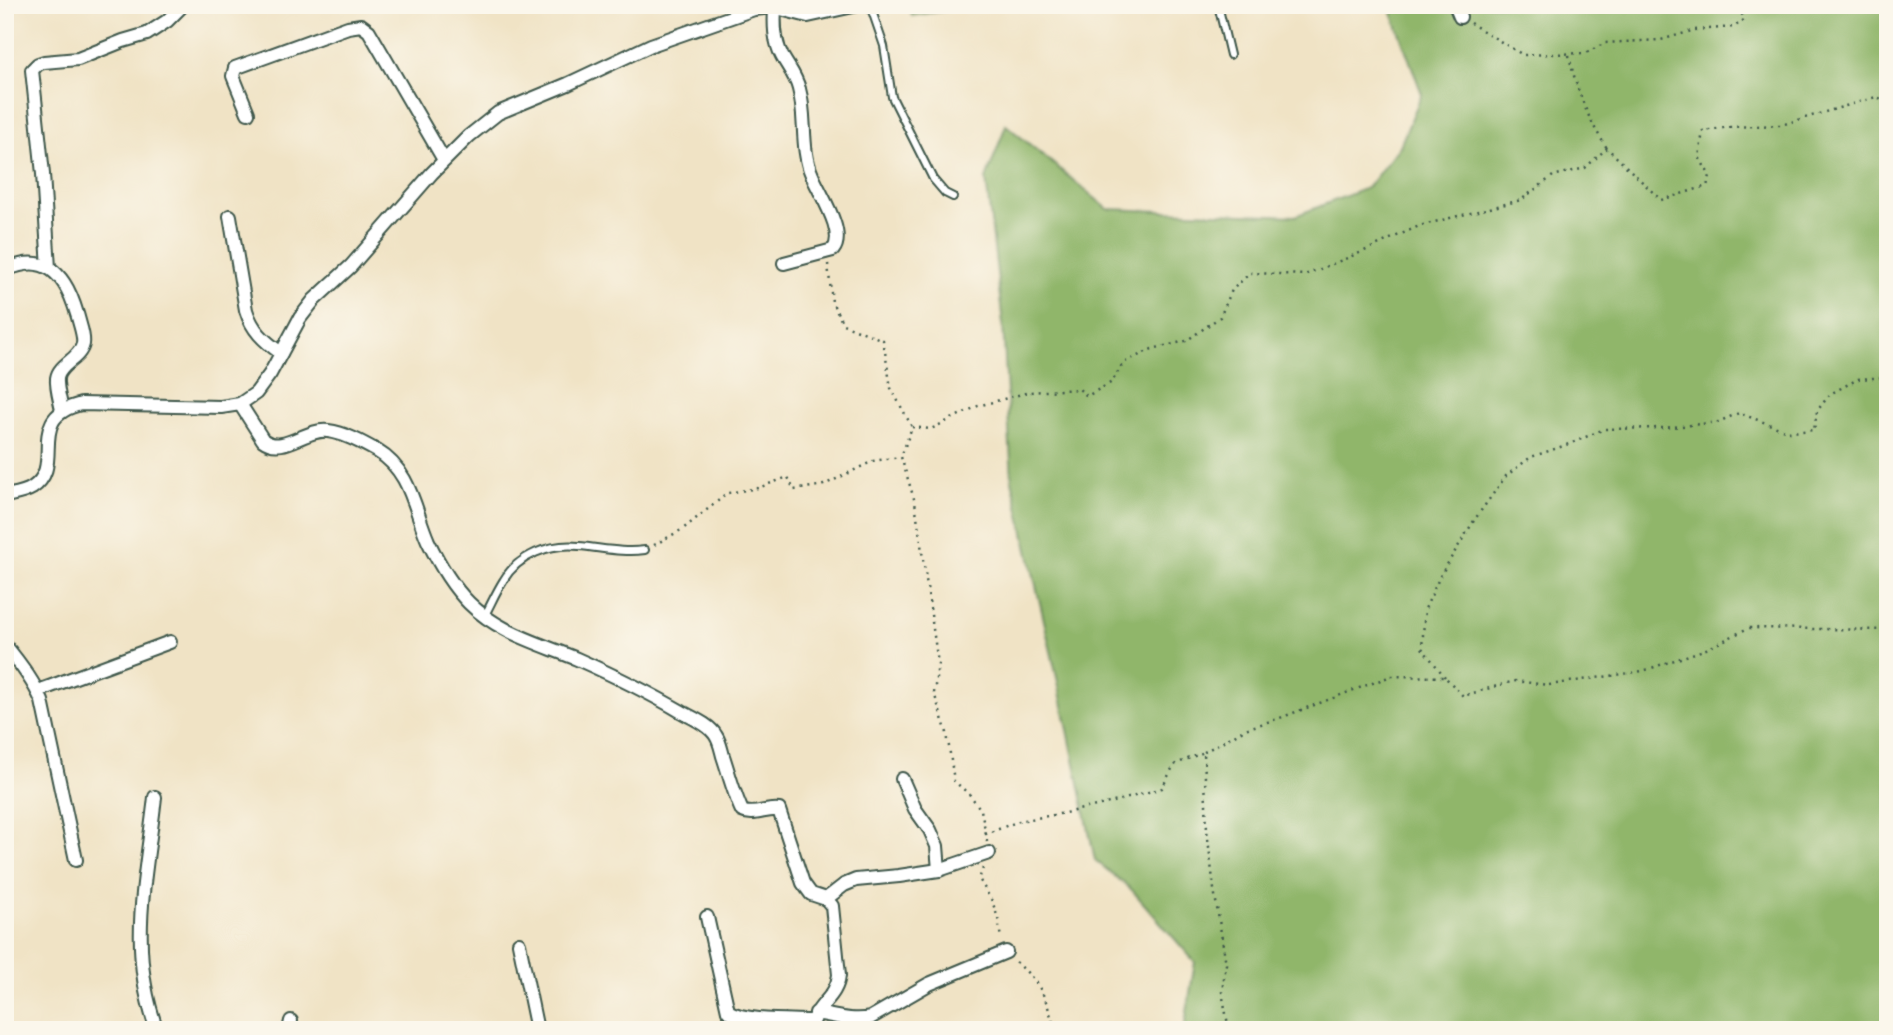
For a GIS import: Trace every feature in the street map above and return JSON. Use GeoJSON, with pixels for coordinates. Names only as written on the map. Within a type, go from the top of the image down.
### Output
{"type":"FeatureCollection","features":[{"type":"Feature","properties":{"kind":"street"},"geometry":{"type":"LineString","coordinates":[[5,496],[33,487],[43,475],[50,426],[62,410],[81,404],[221,407],[240,404],[256,393],[300,318],[314,300],[351,266],[444,160],[498,113],[651,45],[754,9],[775,8],[808,16],[858,5]]}},
{"type":"Feature","properties":{"kind":"street"},"geometry":{"type":"LineString","coordinates":[[49,268],[32,70],[44,62],[78,59],[147,34],[181,7]]}},
{"type":"Feature","properties":{"kind":"street"},"geometry":{"type":"LineString","coordinates":[[775,8],[774,24],[781,54],[797,80],[800,92],[807,162],[838,238],[836,247],[827,252],[784,263]]}},
{"type":"Feature","properties":{"kind":"street"},"geometry":{"type":"LineString","coordinates":[[248,113],[233,76],[235,68],[360,25],[369,30],[444,160]]}},
{"type":"Feature","properties":{"kind":"street"},"geometry":{"type":"LineString","coordinates":[[230,216],[250,323],[257,333],[281,353]]}},
{"type":"Feature","properties":{"kind":"street"},"geometry":{"type":"LineString","coordinates":[[5,270],[27,264],[39,264],[49,268],[60,278],[74,303],[83,344],[78,354],[58,374],[62,410]]}},
{"type":"Feature","properties":{"kind":"street"},"geometry":{"type":"LineString","coordinates":[[240,404],[266,443],[283,444],[310,433],[328,431],[360,443],[393,462],[408,484],[427,539],[440,565],[455,587],[484,617],[514,634],[629,683],[708,727],[716,735],[741,811],[751,814],[779,810],[803,883],[811,894],[826,899],[832,906],[839,975],[835,991],[814,1021]]}},
{"type":"Feature","properties":{"kind":"street"},"geometry":{"type":"LineString","coordinates":[[38,691],[170,642]]}},
{"type":"Feature","properties":{"kind":"street"},"geometry":{"type":"LineString","coordinates":[[5,645],[26,670],[46,711],[76,860]]}},
{"type":"Feature","properties":{"kind":"street"},"geometry":{"type":"LineString","coordinates":[[902,779],[915,808],[934,838],[939,870]]}},
{"type":"Feature","properties":{"kind":"street"},"geometry":{"type":"LineString","coordinates":[[155,797],[142,897],[139,945],[146,991],[157,1030]]}},
{"type":"Feature","properties":{"kind":"street"},"geometry":{"type":"LineString","coordinates":[[826,899],[844,885],[856,880],[939,870],[989,853]]}},
{"type":"Feature","properties":{"kind":"street"},"geometry":{"type":"LineString","coordinates":[[707,917],[728,1010],[754,1018],[814,1021],[870,1018],[929,984],[1006,952]]}},
{"type":"Feature","properties":{"kind":"street"},"geometry":{"type":"LineString","coordinates":[[519,943],[537,1030]]}},
{"type":"Feature","properties":{"kind":"lane"},"geometry":{"type":"LineString","coordinates":[[870,5],[884,46],[892,97],[927,169],[938,186],[953,197]]}},
{"type":"Feature","properties":{"kind":"lane"},"geometry":{"type":"LineString","coordinates":[[1218,5],[1230,55]]}},
{"type":"Feature","properties":{"kind":"lane"},"geometry":{"type":"LineString","coordinates":[[484,617],[504,579],[520,562],[535,552],[576,545],[626,552],[645,550]]}},
{"type":"Feature","properties":{"kind":"path"},"geometry":{"type":"LineString","coordinates":[[1458,11],[1523,55],[1586,54],[1605,43],[1661,40],[1695,30],[1734,27],[1744,20],[1738,5]]}},
{"type":"Feature","properties":{"kind":"path"},"geometry":{"type":"LineString","coordinates":[[1569,54],[1575,82],[1596,131],[1607,148],[1661,200],[1707,186],[1710,176],[1699,157],[1703,131],[1781,125],[1876,97],[1888,101]]}},
{"type":"Feature","properties":{"kind":"path"},"geometry":{"type":"LineString","coordinates":[[912,427],[931,429],[978,406],[1029,392],[1079,389],[1087,396],[1112,382],[1123,363],[1152,349],[1186,341],[1220,317],[1232,290],[1250,273],[1305,275],[1419,226],[1521,200],[1553,176],[1585,167],[1607,148]]}},
{"type":"Feature","properties":{"kind":"path"},"geometry":{"type":"LineString","coordinates":[[827,252],[832,302],[843,324],[883,340],[891,388],[912,427],[901,457],[915,502],[938,664],[934,692],[947,733],[954,781],[970,795],[981,810],[989,853]]}},
{"type":"Feature","properties":{"kind":"path"},"geometry":{"type":"LineString","coordinates":[[1888,377],[1858,379],[1830,394],[1817,411],[1814,430],[1790,432],[1739,413],[1718,422],[1663,428],[1604,429],[1531,457],[1506,476],[1475,519],[1440,576],[1425,609],[1422,648],[1444,677],[1463,696],[1514,681],[1549,685],[1643,671],[1709,648],[1748,628],[1888,630]]}},
{"type":"Feature","properties":{"kind":"path"},"geometry":{"type":"LineString","coordinates":[[645,550],[683,529],[728,493],[758,488],[788,477],[794,490],[824,485],[873,461],[901,457]]}},
{"type":"Feature","properties":{"kind":"path"},"geometry":{"type":"LineString","coordinates":[[986,834],[1019,821],[1105,804],[1162,788],[1174,765],[1205,752],[1245,729],[1391,676],[1444,677]]}},
{"type":"Feature","properties":{"kind":"path"},"geometry":{"type":"LineString","coordinates":[[1205,752],[1208,830],[1226,964],[1222,992],[1229,1030]]}},
{"type":"Feature","properties":{"kind":"green space"},"geometry":{"type":"Polygon","coordinates":[[[908,5],[980,5],[912,16],[908,5]]]}},
{"type":"Feature","properties":{"kind":"green space"},"geometry":{"type":"Polygon","coordinates":[[[1389,5],[1888,5],[1888,1030],[1184,1030],[1195,962],[1132,890],[1095,860],[1012,480],[1003,324],[986,179],[1006,125],[1108,209],[1295,216],[1367,188],[1400,146],[1422,94],[1389,5]]]}}]}
